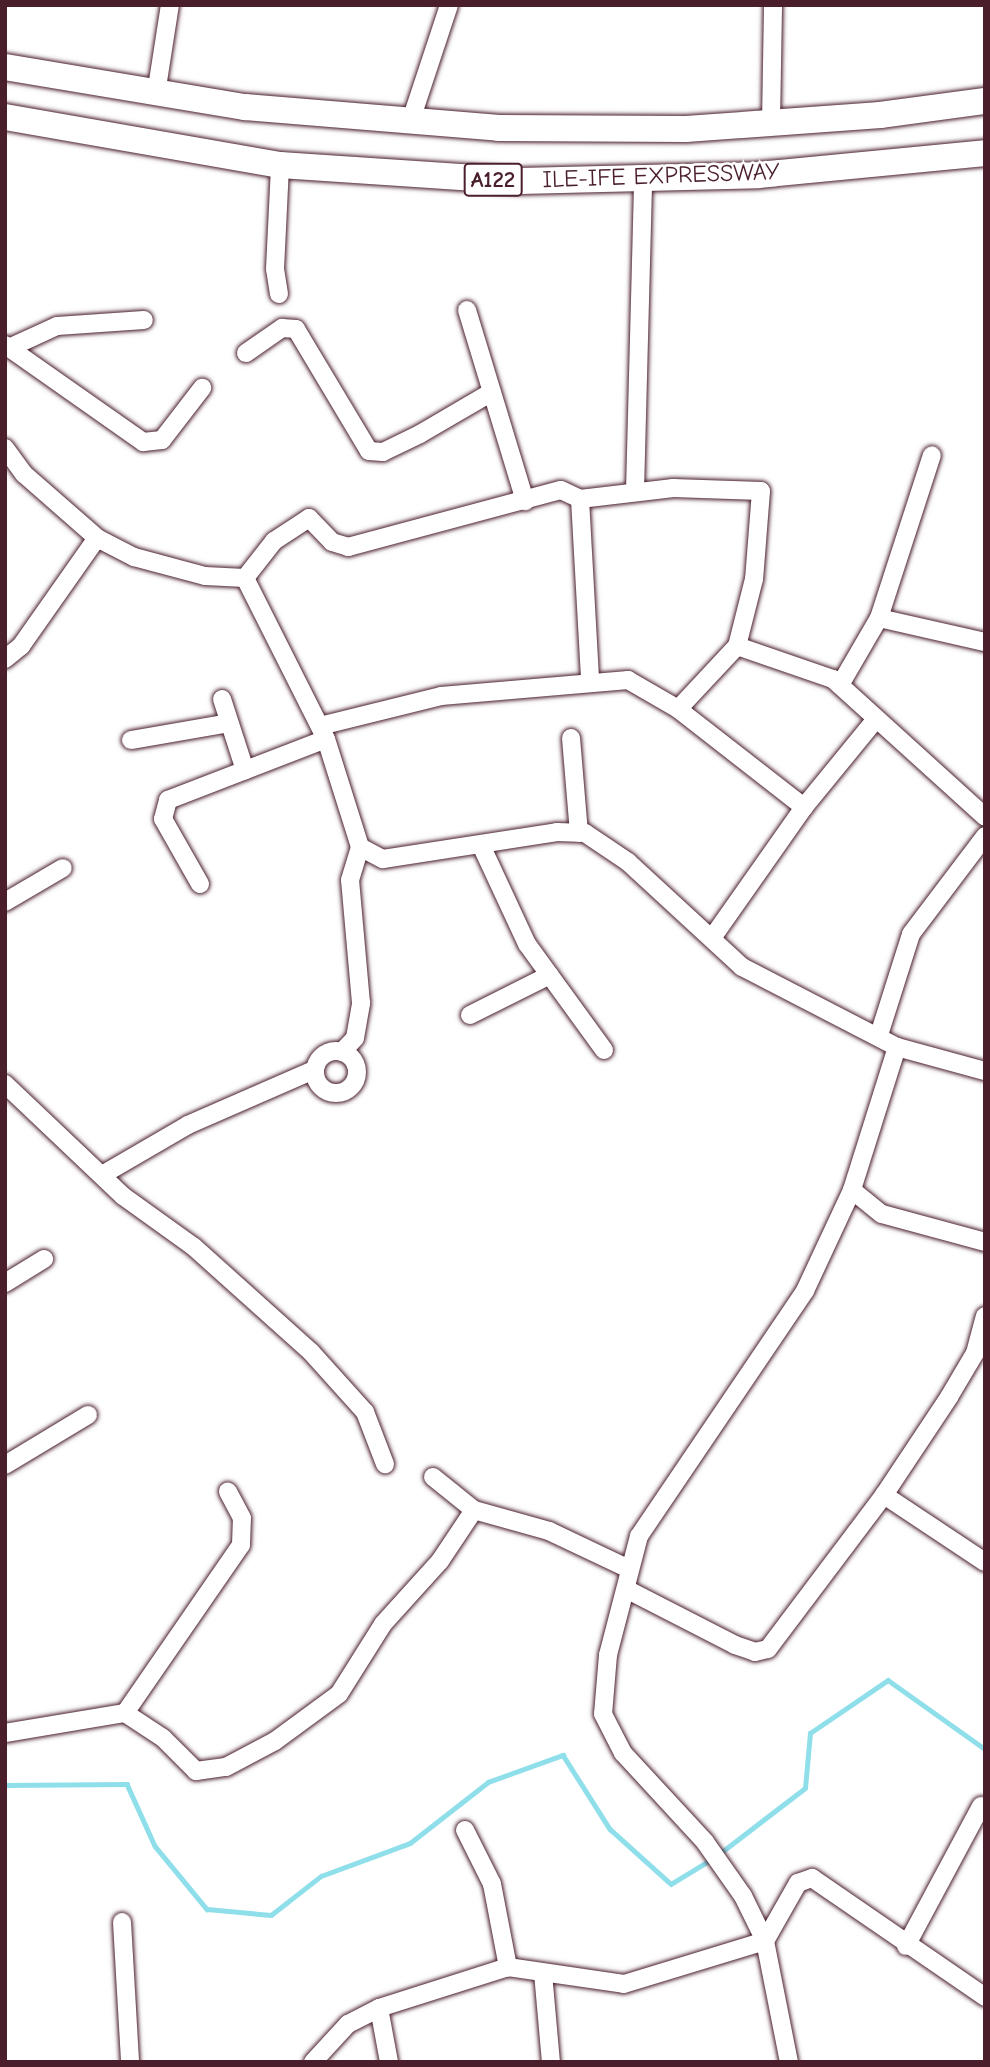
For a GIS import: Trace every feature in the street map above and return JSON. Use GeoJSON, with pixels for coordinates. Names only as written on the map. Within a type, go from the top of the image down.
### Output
{"type":"FeatureCollection","features":[{"type":"Feature","properties":{"kind":"highway","name":"ILE-IFE EXPRESSWAY"},"geometry":{"type":"LineString","coordinates":[[5,67],[156,94],[410,123],[598,130],[771,122],[985,101]]}},
{"type":"Feature","properties":{"kind":"highway","name":"ILE-IFE EXPRESSWAY"},"geometry":{"type":"LineString","coordinates":[[5,117],[280,165],[507,181],[758,175],[985,153]]}},
{"type":"Feature","properties":{"kind":"street"},"geometry":{"type":"LineString","coordinates":[[156,94],[170,5]]}},
{"type":"Feature","properties":{"kind":"street"},"geometry":{"type":"LineString","coordinates":[[410,123],[449,5]]}},
{"type":"Feature","properties":{"kind":"street"},"geometry":{"type":"LineString","coordinates":[[771,122],[773,5]]}},
{"type":"Feature","properties":{"kind":"street"},"geometry":{"type":"LineString","coordinates":[[279,294],[275,270],[280,165]]}},
{"type":"Feature","properties":{"kind":"street"},"geometry":{"type":"LineString","coordinates":[[635,491],[643,179]]}},
{"type":"Feature","properties":{"kind":"street"},"geometry":{"type":"LineString","coordinates":[[467,310],[526,501]]}},
{"type":"Feature","properties":{"kind":"street"},"geometry":{"type":"LineString","coordinates":[[7,347],[67,324],[144,320]]}},
{"type":"Feature","properties":{"kind":"street"},"geometry":{"type":"LineString","coordinates":[[246,353],[282,328],[296,329],[369,450],[383,452],[492,392]]}},
{"type":"Feature","properties":{"kind":"street"},"geometry":{"type":"LineString","coordinates":[[7,347],[154,444],[202,388]]}},
{"type":"Feature","properties":{"kind":"street"},"geometry":{"type":"LineString","coordinates":[[5,448],[24,474],[97,538],[134,557],[194,573],[244,578]]}},
{"type":"Feature","properties":{"kind":"street"},"geometry":{"type":"LineString","coordinates":[[840,685],[879,618],[932,455]]}},
{"type":"Feature","properties":{"kind":"street"},"geometry":{"type":"LineString","coordinates":[[244,578],[274,541],[309,518],[331,542],[348,547],[561,490],[580,499],[635,491],[761,491],[754,579],[737,646],[678,709]]}},
{"type":"Feature","properties":{"kind":"street"},"geometry":{"type":"LineString","coordinates":[[580,499],[590,680]]}},
{"type":"Feature","properties":{"kind":"street"},"geometry":{"type":"LineString","coordinates":[[5,659],[29,635],[97,538]]}},
{"type":"Feature","properties":{"kind":"street"},"geometry":{"type":"LineString","coordinates":[[102,1175],[188,1125],[314,1070],[329,1052],[342,1052],[355,1038],[360,1016],[350,880],[360,847],[323,732],[244,578]]}},
{"type":"Feature","properties":{"kind":"street"},"geometry":{"type":"LineString","coordinates":[[879,618],[985,642]]}},
{"type":"Feature","properties":{"kind":"street"},"geometry":{"type":"LineString","coordinates":[[737,646],[840,685],[985,817]]}},
{"type":"Feature","properties":{"kind":"street"},"geometry":{"type":"LineString","coordinates":[[201,884],[163,819],[168,800],[245,769],[323,732],[441,696],[590,680],[628,680],[678,709],[804,807]]}},
{"type":"Feature","properties":{"kind":"street"},"geometry":{"type":"LineString","coordinates":[[222,699],[245,769]]}},
{"type":"Feature","properties":{"kind":"street"},"geometry":{"type":"LineString","coordinates":[[712,938],[804,807],[876,719]]}},
{"type":"Feature","properties":{"kind":"street"},"geometry":{"type":"LineString","coordinates":[[131,740],[229,723]]}},
{"type":"Feature","properties":{"kind":"street"},"geometry":{"type":"LineString","coordinates":[[571,738],[579,833]]}},
{"type":"Feature","properties":{"kind":"street"},"geometry":{"type":"LineString","coordinates":[[360,847],[383,859],[579,833],[628,862],[742,967],[879,1035],[897,1047],[984,1070]]}},
{"type":"Feature","properties":{"kind":"street"},"geometry":{"type":"LineString","coordinates":[[879,1035],[917,924],[985,836]]}},
{"type":"Feature","properties":{"kind":"street"},"geometry":{"type":"LineString","coordinates":[[481,845],[527,944],[604,1050]]}},
{"type":"Feature","properties":{"kind":"street"},"geometry":{"type":"LineString","coordinates":[[5,902],[63,868]]}},
{"type":"Feature","properties":{"kind":"street"},"geometry":{"type":"LineString","coordinates":[[470,1015],[550,975]]}},
{"type":"Feature","properties":{"kind":"street"},"geometry":{"type":"LineString","coordinates":[[786,2061],[765,1941],[723,1865],[623,1753],[603,1714],[608,1655],[628,1590],[629,1569],[655,1508],[727,1411],[805,1291],[852,1190],[897,1047]]}},
{"type":"Feature","properties":{"kind":"street"},"geometry":{"type":"LineString","coordinates":[[314,1070],[324,1091],[348,1090],[357,1069],[342,1052]]}},
{"type":"Feature","properties":{"kind":"street"},"geometry":{"type":"LineString","coordinates":[[5,1084],[102,1175],[194,1247],[311,1352],[365,1412],[385,1464]]}},
{"type":"Feature","properties":{"kind":"street"},"geometry":{"type":"LineString","coordinates":[[852,1190],[883,1214],[985,1242]]}},
{"type":"Feature","properties":{"kind":"street"},"geometry":{"type":"LineString","coordinates":[[5,1283],[44,1259]]}},
{"type":"Feature","properties":{"kind":"street"},"geometry":{"type":"LineString","coordinates":[[628,1590],[735,1645],[755,1652],[768,1649],[884,1495],[975,1353],[985,1316]]}},
{"type":"Feature","properties":{"kind":"street"},"geometry":{"type":"LineString","coordinates":[[5,1465],[88,1415]]}},
{"type":"Feature","properties":{"kind":"street"},"geometry":{"type":"LineString","coordinates":[[433,1477],[474,1510],[549,1531],[629,1569]]}},
{"type":"Feature","properties":{"kind":"street"},"geometry":{"type":"LineString","coordinates":[[125,1713],[241,1545],[242,1518],[228,1492]]}},
{"type":"Feature","properties":{"kind":"street"},"geometry":{"type":"LineString","coordinates":[[884,1495],[985,1562]]}},
{"type":"Feature","properties":{"kind":"street"},"geometry":{"type":"LineString","coordinates":[[5,1732],[125,1713],[163,1738],[196,1771],[226,1767],[275,1741],[339,1694],[383,1624],[440,1561],[474,1510]]}},
{"type":"Feature","properties":{"kind":"street"},"geometry":{"type":"LineString","coordinates":[[906,1946],[981,1806]]}},
{"type":"Feature","properties":{"kind":"street"},"geometry":{"type":"LineString","coordinates":[[465,1830],[492,1884],[508,1967]]}},
{"type":"Feature","properties":{"kind":"street"},"geometry":{"type":"LineString","coordinates":[[313,2062],[348,2024],[379,2008],[508,1967],[624,1984],[765,1941],[798,1883],[812,1878],[906,1946],[985,1997]]}},
{"type":"Feature","properties":{"kind":"street"},"geometry":{"type":"LineString","coordinates":[[122,1922],[130,2062]]}},
{"type":"Feature","properties":{"kind":"street"},"geometry":{"type":"LineString","coordinates":[[543,1973],[551,2062]]}},
{"type":"Feature","properties":{"kind":"street"},"geometry":{"type":"LineString","coordinates":[[379,2008],[389,2062]]}},
{"type":"Feature","properties":{"kind":"waterway"},"geometry":{"type":"LineString","coordinates":[[719,1854],[805,1788],[810,1733],[888,1680],[985,1749]]}},
{"type":"Feature","properties":{"kind":"waterway"},"geometry":{"type":"LineString","coordinates":[[5,1785],[127,1784],[155,1846],[207,1909],[271,1915],[321,1876],[410,1843],[488,1782],[563,1755],[610,1829],[671,1884],[712,1859]]}}]}
